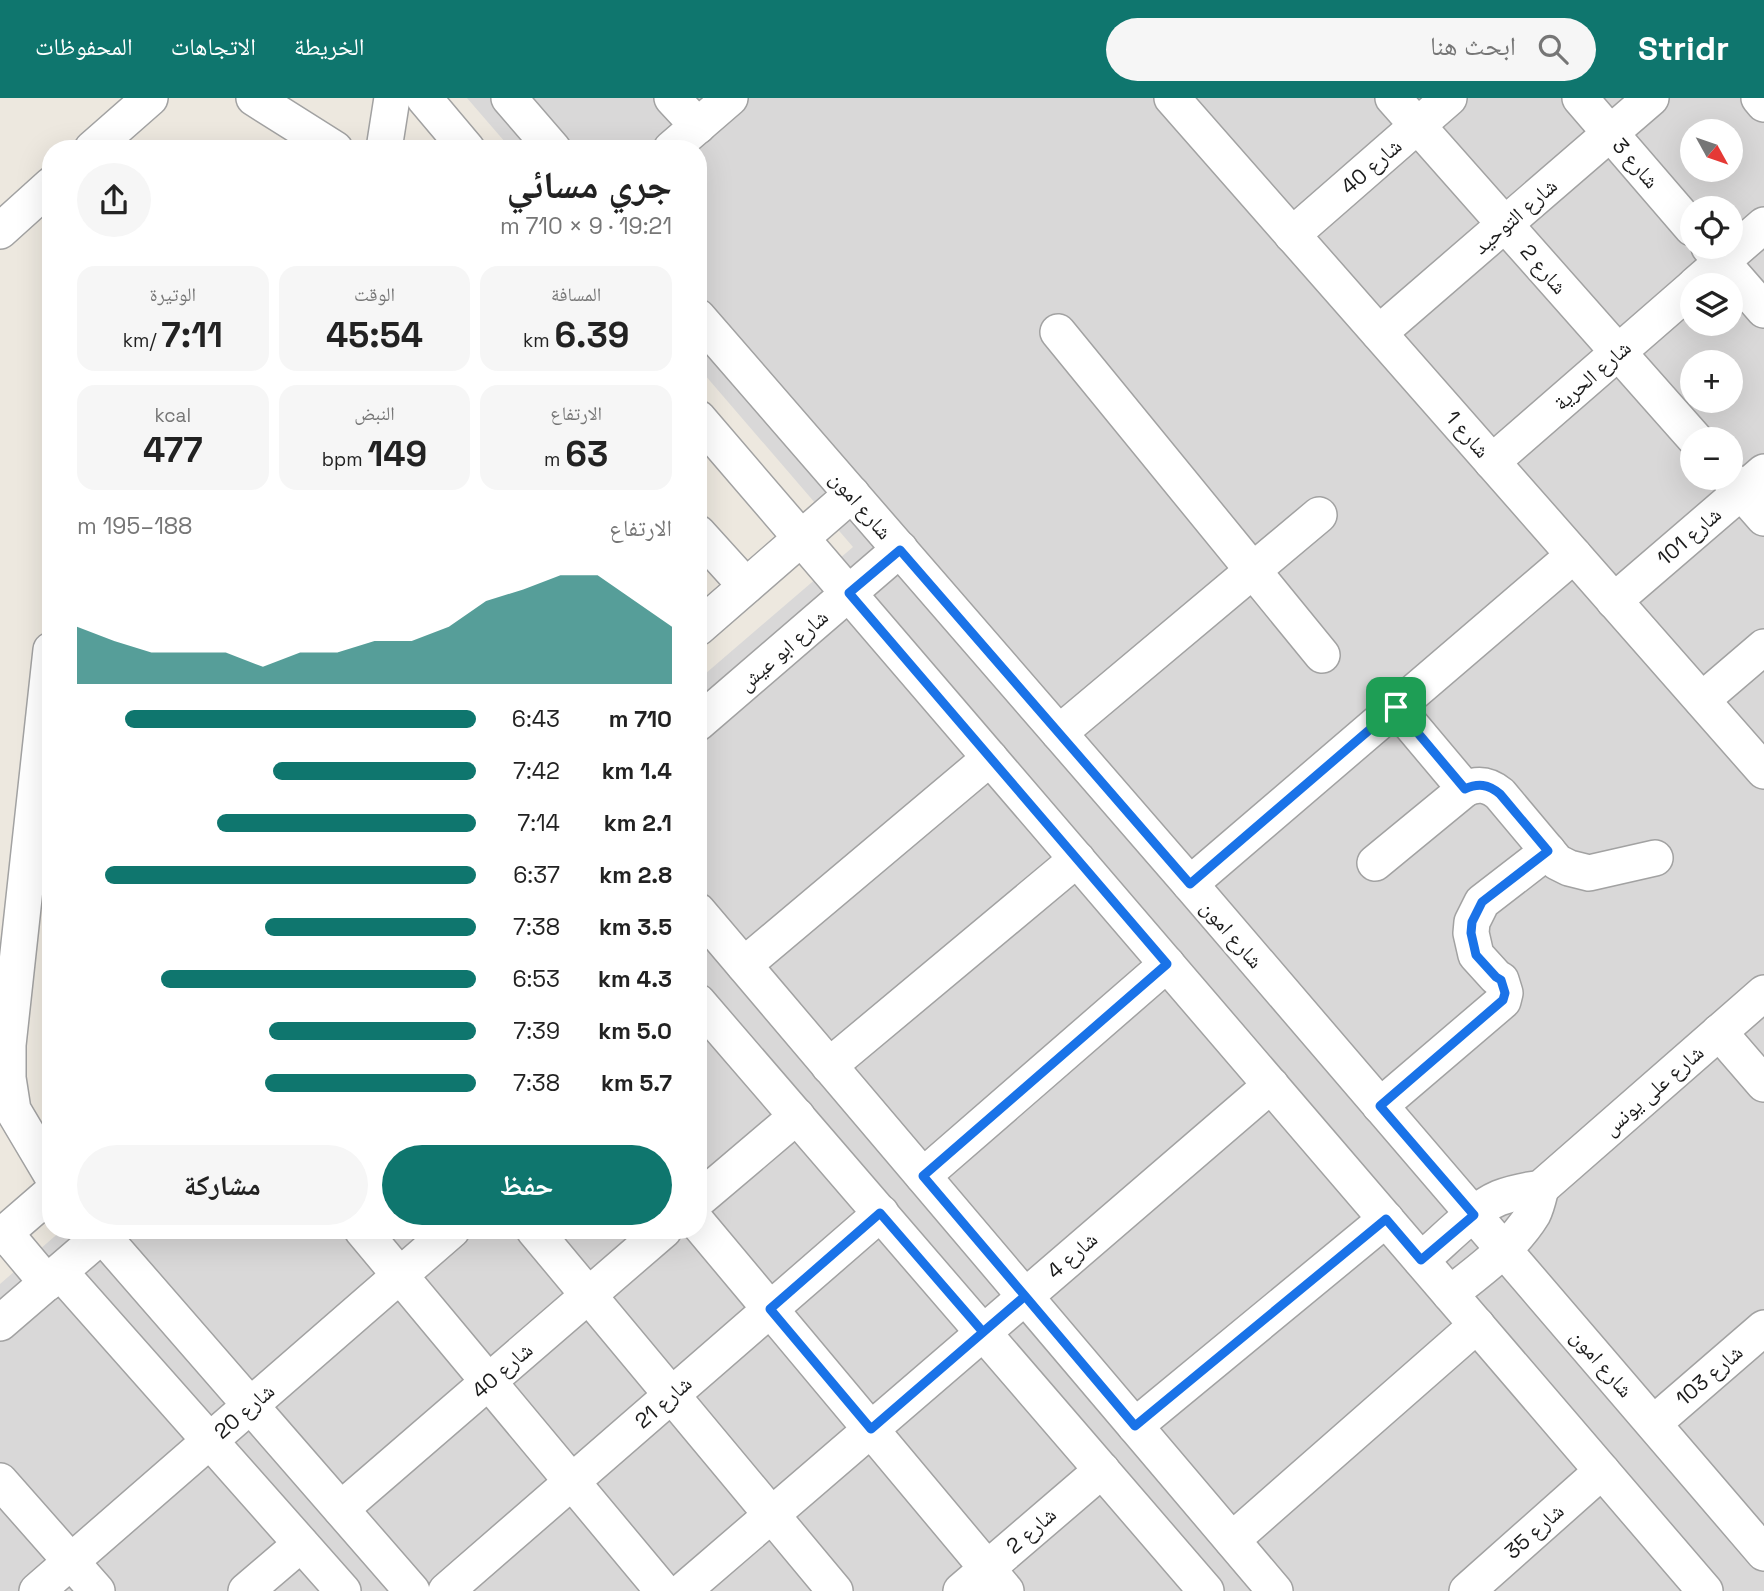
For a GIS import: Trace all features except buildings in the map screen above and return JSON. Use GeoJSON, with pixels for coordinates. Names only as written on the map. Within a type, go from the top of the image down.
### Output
{"type":"FeatureCollection","features":[{"type":"Feature","properties":{"kind":"street"},"geometry":{"type":"LineString","coordinates":[[105,140],[150,98]]}},
{"type":"Feature","properties":{"kind":"street"},"geometry":{"type":"LineString","coordinates":[[254,98],[321,140]]}},
{"type":"Feature","properties":{"kind":"street"},"geometry":{"type":"LineString","coordinates":[[385,140],[392,98]]}},
{"type":"Feature","properties":{"kind":"street"},"geometry":{"type":"LineString","coordinates":[[424,98],[459,140]]}},
{"type":"Feature","properties":{"kind":"street"},"geometry":{"type":"LineString","coordinates":[[509,98],[545,140]]}},
{"type":"Feature","properties":{"kind":"street"},"geometry":{"type":"LineString","coordinates":[[672,98],[698,126]]}},
{"type":"Feature","properties":{"kind":"street"},"geometry":{"type":"LineString","coordinates":[[682,140],[730,98]]}},
{"type":"Feature","properties":{"kind":"street","name":"شارع 1"},"geometry":{"type":"LineString","coordinates":[[1172,98],[1764,771]]}},
{"type":"Feature","properties":{"kind":"street","name":"شارع 2"},"geometry":{"type":"LineString","coordinates":[[1393,98],[1684,427]]}},
{"type":"Feature","properties":{"kind":"street","name":"شارع 40"},"geometry":{"type":"LineString","coordinates":[[1292,235],[1450,98]]}},
{"type":"Feature","properties":{"kind":"street","name":"شارع 3"},"geometry":{"type":"LineString","coordinates":[[1580,98],[1680,214]]}},
{"type":"Feature","properties":{"kind":"street","name":"شارع التوحيد"},"geometry":{"type":"LineString","coordinates":[[1379,333],[1651,98]]}},
{"type":"Feature","properties":{"kind":"street"},"geometry":{"type":"LineString","coordinates":[[1759,98],[1764,104]]}},
{"type":"Feature","properties":{"kind":"street"},"geometry":{"type":"LineString","coordinates":[[0,230],[42,193]]}},
{"type":"Feature","properties":{"kind":"street","name":"شارع الحرية"},"geometry":{"type":"LineString","coordinates":[[1743,237],[1764,225]]}},
{"type":"Feature","properties":{"kind":"street"},"geometry":{"type":"LineString","coordinates":[[1719,259],[1764,310]]}},
{"type":"Feature","properties":{"kind":"street","name":"شارع الحرية"},"geometry":{"type":"LineString","coordinates":[[1493,462],[1680,299]]}},
{"type":"Feature","properties":{"kind":"street","name":"شارع امون"},"geometry":{"type":"LineString","coordinates":[[707,327],[1764,1551]]}},
{"type":"Feature","properties":{"kind":"street"},"geometry":{"type":"LineString","coordinates":[[1058,332],[1322,656]]}},
{"type":"Feature","properties":{"kind":"street"},"geometry":{"type":"LineString","coordinates":[[707,428],[1705,1591]]}},
{"type":"Feature","properties":{"kind":"street"},"geometry":{"type":"LineString","coordinates":[[1745,480],[1764,518]]}},
{"type":"Feature","properties":{"kind":"street","name":"شارع 101"},"geometry":{"type":"LineString","coordinates":[[1614,601],[1745,480]]}},
{"type":"Feature","properties":{"kind":"street"},"geometry":{"type":"LineString","coordinates":[[707,620],[852,494]]}},
{"type":"Feature","properties":{"kind":"street"},"geometry":{"type":"LineString","coordinates":[[1059,733],[1320,515]]}},
{"type":"Feature","properties":{"kind":"street"},"geometry":{"type":"LineString","coordinates":[[707,543],[746,586]]}},
{"type":"Feature","properties":{"kind":"street","name":"شارع ابو عيش"},"geometry":{"type":"LineString","coordinates":[[707,715],[900,550]]}},
{"type":"Feature","properties":{"kind":"street"},"geometry":{"type":"LineString","coordinates":[[1190,884],[1574,555]]}},
{"type":"Feature","properties":{"kind":"street"},"geometry":{"type":"LineString","coordinates":[[1702,700],[1764,646]]}},
{"type":"Feature","properties":{"kind":"street"},"geometry":{"type":"LineString","coordinates":[[1396,707],[1465,789]]}},
{"type":"Feature","properties":{"kind":"street"},"geometry":{"type":"LineString","coordinates":[[42,733],[8,1045],[8,1078],[13,1110],[42,1159]]}},
{"type":"Feature","properties":{"kind":"street"},"geometry":{"type":"LineString","coordinates":[[744,965],[990,758]]}},
{"type":"Feature","properties":{"kind":"street"},"geometry":{"type":"LineString","coordinates":[[1375,863],[1473,785],[1483,785],[1500,794],[1557,862],[1569,868],[1589,873],[1654,858]]}},
{"type":"Feature","properties":{"kind":"street"},"geometry":{"type":"LineString","coordinates":[[1380,1106],[1503,1000],[1505,993],[1501,980],[1476,955],[1471,933],[1472,922],[1482,902],[1548,851]]}},
{"type":"Feature","properties":{"kind":"street"},"geometry":{"type":"LineString","coordinates":[[829,1066],[1077,859]]}},
{"type":"Feature","properties":{"kind":"street"},"geometry":{"type":"LineString","coordinates":[[707,922],[1275,1591]]}},
{"type":"Feature","properties":{"kind":"street"},"geometry":{"type":"LineString","coordinates":[[923,1176],[1167,964]]}},
{"type":"Feature","properties":{"kind":"street","name":"شارع على يونس"},"geometry":{"type":"LineString","coordinates":[[1450,1294],[1504,1250],[1522,1230],[1534,1211],[1542,1188],[1764,993]]}},
{"type":"Feature","properties":{"kind":"street"},"geometry":{"type":"LineString","coordinates":[[707,1017],[797,1116],[1102,1470],[1189,1585]]}},
{"type":"Feature","properties":{"kind":"street"},"geometry":{"type":"LineString","coordinates":[[1718,1032],[1764,1084]]}},
{"type":"Feature","properties":{"kind":"street","name":"شارع 4"},"geometry":{"type":"LineString","coordinates":[[683,1591],[1270,1085]]}},
{"type":"Feature","properties":{"kind":"street"},"geometry":{"type":"LineString","coordinates":[[707,1192],[797,1116]]}},
{"type":"Feature","properties":{"kind":"street","name":"شارع على يونس"},"geometry":{"type":"LineString","coordinates":[[1421,1260],[1497,1199],[1542,1188]]}},
{"type":"Feature","properties":{"kind":"street"},"geometry":{"type":"LineString","coordinates":[[42,1201],[2,1235],[54,1277],[210,1441],[343,1591]]}},
{"type":"Feature","properties":{"kind":"street","name":"شارع 21"},"geometry":{"type":"LineString","coordinates":[[446,1591],[880,1213]]}},
{"type":"Feature","properties":{"kind":"street"},"geometry":{"type":"LineString","coordinates":[[1135,1426],[1386,1219]]}},
{"type":"Feature","properties":{"kind":"street"},"geometry":{"type":"LineString","coordinates":[[707,1234],[997,1580]]}},
{"type":"Feature","properties":{"kind":"street"},"geometry":{"type":"LineString","coordinates":[[0,1323],[98,1239]]}},
{"type":"Feature","properties":{"kind":"street"},"geometry":{"type":"LineString","coordinates":[[110,1239],[412,1591]]}},
{"type":"Feature","properties":{"kind":"street"},"geometry":{"type":"LineString","coordinates":[[369,1239],[663,1591]]}},
{"type":"Feature","properties":{"kind":"street","name":"شارع 20"},"geometry":{"type":"LineString","coordinates":[[37,1591],[442,1239]]}},
{"type":"Feature","properties":{"kind":"street"},"geometry":{"type":"LineString","coordinates":[[541,1239],[835,1591]]}},
{"type":"Feature","properties":{"kind":"street","name":"شارع 40"},"geometry":{"type":"LineString","coordinates":[[341,1509],[654,1239]]}},
{"type":"Feature","properties":{"kind":"street"},"geometry":{"type":"LineString","coordinates":[[1231,1540],[1477,1325]]}},
{"type":"Feature","properties":{"kind":"street","name":"شارع 103"},"geometry":{"type":"LineString","coordinates":[[1654,1423],[1764,1328]]}},
{"type":"Feature","properties":{"kind":"street","name":"شارع 2"},"geometry":{"type":"LineString","coordinates":[[961,1591],[997,1580],[1102,1470]]}},
{"type":"Feature","properties":{"kind":"street","name":"شارع 35"},"geometry":{"type":"LineString","coordinates":[[1466,1591],[1602,1471]]}},
{"type":"Feature","properties":{"kind":"street"},"geometry":{"type":"LineString","coordinates":[[0,1481],[97,1591]]}},
{"type":"Feature","properties":{"kind":"street"},"geometry":{"type":"LineString","coordinates":[[246,1591],[301,1544]]}},
{"type":"Feature","properties":{"kind":"shaded area"},"geometry":{"type":"Polygon","coordinates":[[[467,98],[1764,98],[1764,1591],[0,1591],[0,1284],[52,1239],[707,1239],[707,672],[853,547],[707,377],[707,140],[503,140],[467,98]]]}},
{"type":"Feature","properties":{"kind":"route"},"geometry":{"type":"LineString","coordinates":[[1396,707],[1190,884],[900,550],[849,593],[1167,964],[923,1176],[1025,1296],[983,1332],[880,1213],[770,1309],[871,1429],[1025,1296],[1135,1426],[1386,1219],[1421,1260],[1474,1215],[1380,1106],[1503,1000],[1504,985],[1476,955],[1472,944],[1472,922],[1482,902],[1548,851],[1492,788],[1473,785],[1465,789],[1396,707]]}}]}
